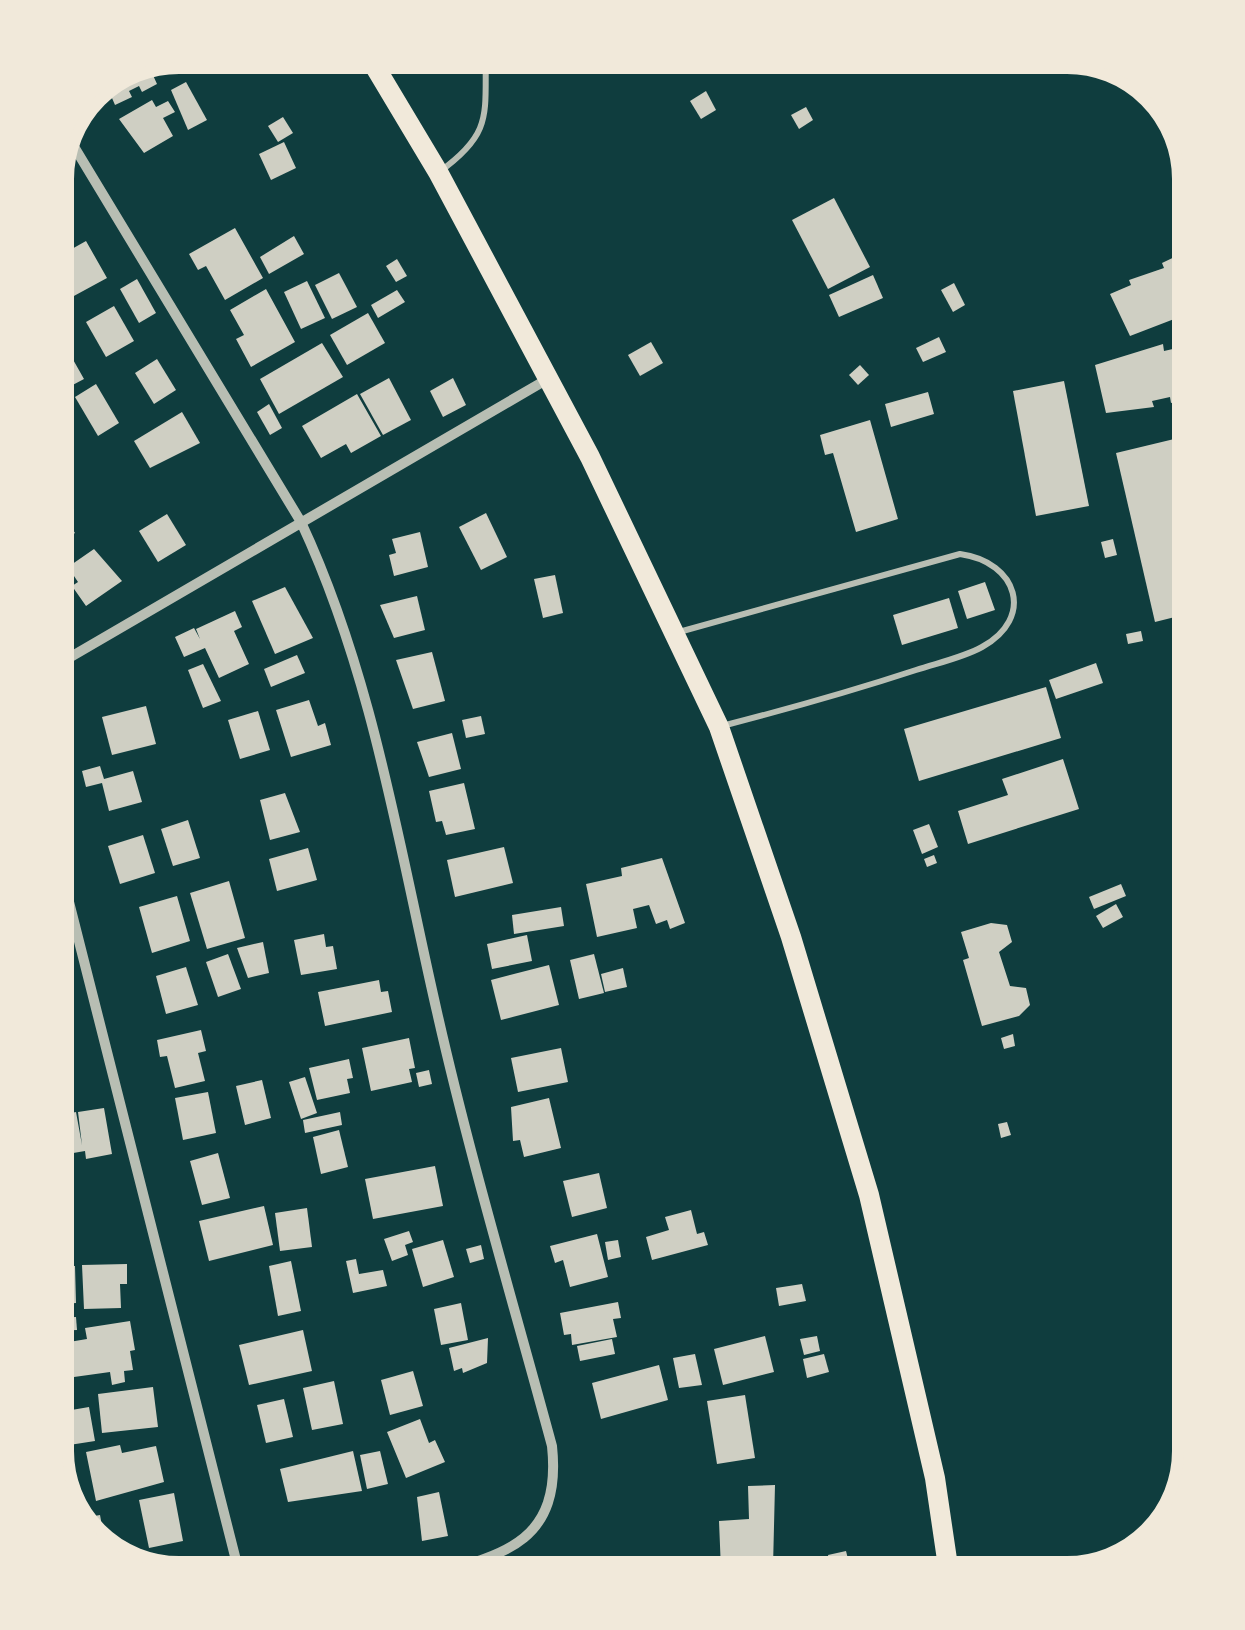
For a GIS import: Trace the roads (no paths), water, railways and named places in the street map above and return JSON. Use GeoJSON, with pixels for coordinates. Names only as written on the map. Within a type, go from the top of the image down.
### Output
{"type":"FeatureCollection","features":[{"type":"Feature","properties":{"kind":"main road"},"geometry":{"type":"LineString","coordinates":[[377,68],[438,172],[678,632],[720,727],[869,1194],[935,1478],[947,1562]]}},
{"type":"Feature","properties":{"kind":"street"},"geometry":{"type":"LineString","coordinates":[[73,145],[301,522],[346,628],[449,1063],[552,1446],[556,1480],[534,1531],[504,1554],[475,1562]]}},
{"type":"Feature","properties":{"kind":"street"},"geometry":{"type":"LineString","coordinates":[[68,659],[546,380]]}},
{"type":"Feature","properties":{"kind":"street"},"geometry":{"type":"LineString","coordinates":[[68,898],[236,1562]]}},
{"type":"Feature","properties":{"kind":"lane"},"geometry":{"type":"LineString","coordinates":[[438,172],[477,142],[482,126],[485,68]]}},
{"type":"Feature","properties":{"kind":"lane"},"geometry":{"type":"LineString","coordinates":[[678,632],[960,554],[988,558],[1007,577],[1014,603],[1006,628],[982,648],[828,699],[720,727]]}}]}
